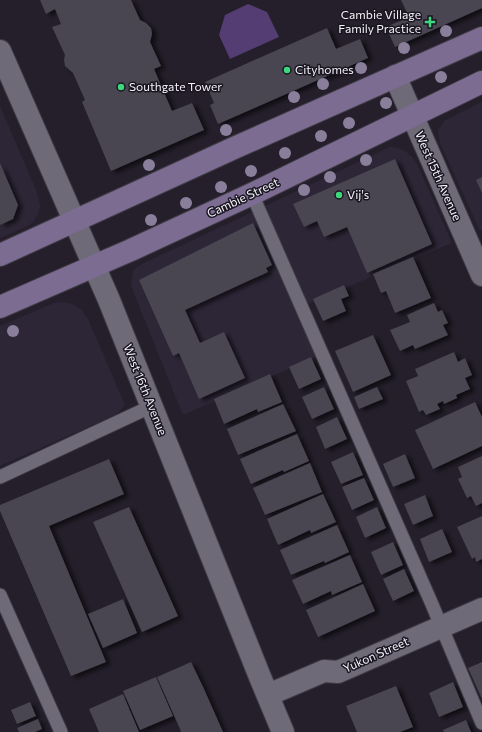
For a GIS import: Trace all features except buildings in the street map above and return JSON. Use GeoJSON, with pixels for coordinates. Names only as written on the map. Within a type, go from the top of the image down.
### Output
{"type":"FeatureCollection","features":[{"type":"Feature","properties":{"kind":"main road"},"geometry":{"type":"LineString","coordinates":[[0,255],[482,38]]}},
{"type":"Feature","properties":{"kind":"main road","name":"Cambie Street"},"geometry":{"type":"LineString","coordinates":[[0,307],[252,194],[482,82]]}},
{"type":"Feature","properties":{"kind":"street","name":"West 16th Avenue"},"geometry":{"type":"LineString","coordinates":[[0,51],[94,266],[284,732]]}},
{"type":"Feature","properties":{"kind":"street","name":"West 15th Avenue"},"geometry":{"type":"LineString","coordinates":[[395,76],[482,275]]}},
{"type":"Feature","properties":{"kind":"street","name":"Yukon Street"},"geometry":{"type":"LineString","coordinates":[[268,695],[324,671],[338,672],[482,609]]}},
{"type":"Feature","properties":{"kind":"lane"},"geometry":{"type":"LineString","coordinates":[[252,194],[482,723]]}},
{"type":"Feature","properties":{"kind":"lane"},"geometry":{"type":"LineString","coordinates":[[0,477],[152,406]]}},
{"type":"Feature","properties":{"kind":"lane"},"geometry":{"type":"LineString","coordinates":[[0,595],[60,732]]}},
{"type":"Feature","properties":{"kind":"shaded area"},"geometry":{"type":"Polygon","coordinates":[[[248,4],[267,12],[279,37],[230,59],[219,35],[225,15],[248,4]]]}},
{"type":"Feature","properties":{"kind":"shaded area"},"geometry":{"type":"Polygon","coordinates":[[[482,102],[482,230],[480,231],[440,143],[438,131],[444,121],[482,102]]]}},
{"type":"Feature","properties":{"kind":"shaded area"},"geometry":{"type":"Polygon","coordinates":[[[0,106],[36,190],[40,207],[34,221],[28,226],[0,238],[0,106]]]}},
{"type":"Feature","properties":{"kind":"shaded area"},"geometry":{"type":"Polygon","coordinates":[[[390,147],[405,151],[417,164],[452,243],[295,309],[316,357],[183,415],[131,286],[133,271],[138,266],[390,147]]]}},
{"type":"Feature","properties":{"kind":"shaded area"},"geometry":{"type":"Polygon","coordinates":[[[63,302],[72,304],[81,309],[88,319],[125,405],[115,415],[0,466],[0,326],[54,303],[63,302]]]}},
{"type":"Feature","properties":{"kind":"place","name":"Cambie Village Family Practice"},"geometry":{"type":"Point","coordinates":[430,22]}},
{"type":"Feature","properties":{"kind":"place","name":"Cityhomes"},"geometry":{"type":"Point","coordinates":[287,70]}},
{"type":"Feature","properties":{"kind":"place","name":"Southgate Tower"},"geometry":{"type":"Point","coordinates":[121,87]}},
{"type":"Feature","properties":{"kind":"place","name":"Vij's"},"geometry":{"type":"Point","coordinates":[339,195]}}]}
